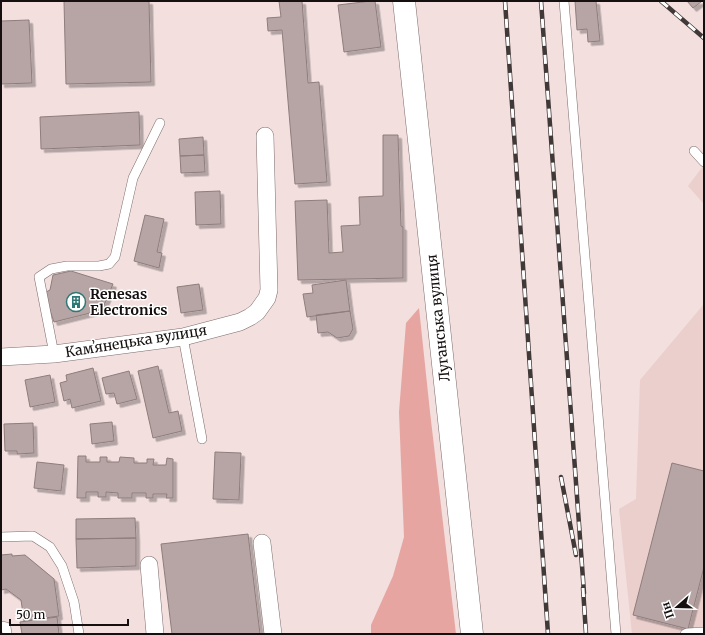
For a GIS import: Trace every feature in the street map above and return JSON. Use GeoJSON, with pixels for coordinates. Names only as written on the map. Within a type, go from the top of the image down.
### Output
{"type":"FeatureCollection","features":[{"type":"Feature","properties":{"kind":"main road","name":"Луганська вулиця"},"geometry":{"type":"LineString","coordinates":[[404,1],[472,634]]}},
{"type":"Feature","properties":{"kind":"street","name":"Камʼянецька вулиця"},"geometry":{"type":"LineString","coordinates":[[1,357],[54,354],[183,337],[240,322],[257,312],[267,298],[269,290],[265,136]]}},
{"type":"Feature","properties":{"kind":"street"},"geometry":{"type":"LineString","coordinates":[[262,542],[273,634]]}},
{"type":"Feature","properties":{"kind":"street"},"geometry":{"type":"LineString","coordinates":[[148,565],[155,634]]}},
{"type":"Feature","properties":{"kind":"lane"},"geometry":{"type":"LineString","coordinates":[[564,1],[616,634]]}},
{"type":"Feature","properties":{"kind":"lane"},"geometry":{"type":"LineString","coordinates":[[54,354],[39,277],[51,268],[67,266],[99,266],[109,264],[116,257],[133,178],[160,123]]}},
{"type":"Feature","properties":{"kind":"lane"},"geometry":{"type":"LineString","coordinates":[[694,151],[704,162]]}},
{"type":"Feature","properties":{"kind":"lane"},"geometry":{"type":"LineString","coordinates":[[183,337],[202,439]]}},
{"type":"Feature","properties":{"kind":"lane"},"geometry":{"type":"LineString","coordinates":[[1,537],[33,536],[50,547],[62,566],[74,602],[79,634]]}},
{"type":"Feature","properties":{"kind":"lane"},"geometry":{"type":"LineString","coordinates":[[1,626],[6,627],[7,634]]}},
{"type":"Feature","properties":{"kind":"lane"},"geometry":{"type":"LineString","coordinates":[[685,634],[704,632]]}},
{"type":"Feature","properties":{"kind":"shaded area"},"geometry":{"type":"Polygon","coordinates":[[[704,165],[704,204],[688,186],[704,165]]]}},
{"type":"Feature","properties":{"kind":"shaded area"},"geometry":{"type":"Polygon","coordinates":[[[704,304],[704,634],[632,634],[619,509],[636,499],[640,380],[704,304]]]}},
{"type":"Feature","properties":{"kind":"shaded area"},"geometry":{"type":"Polygon","coordinates":[[[419,308],[456,634],[371,634],[371,625],[393,576],[404,537],[399,412],[406,323],[419,308]]]}},
{"type":"Feature","properties":{"kind":"building"},"geometry":{"type":"Polygon","coordinates":[[[64,1],[149,1],[151,82],[66,84],[64,1]]]}},
{"type":"Feature","properties":{"kind":"building"},"geometry":{"type":"Polygon","coordinates":[[[279,1],[302,1],[308,83],[319,82],[327,182],[295,184],[282,30],[268,31],[267,18],[281,17],[279,1]]]}},
{"type":"Feature","properties":{"kind":"building"},"geometry":{"type":"Polygon","coordinates":[[[375,1],[381,47],[344,52],[338,5],[375,1]]]}},
{"type":"Feature","properties":{"kind":"building"},"geometry":{"type":"Polygon","coordinates":[[[575,1],[596,1],[600,41],[588,42],[587,29],[577,30],[575,1]]]}},
{"type":"Feature","properties":{"kind":"building"},"geometry":{"type":"Polygon","coordinates":[[[687,1],[700,1],[701,2],[693,8],[687,1]]]}},
{"type":"Feature","properties":{"kind":"building"},"geometry":{"type":"Polygon","coordinates":[[[29,20],[32,83],[1,84],[1,21],[29,20]]]}},
{"type":"Feature","properties":{"kind":"building"},"geometry":{"type":"Polygon","coordinates":[[[139,112],[140,145],[41,149],[40,117],[139,112]]]}},
{"type":"Feature","properties":{"kind":"building"},"geometry":{"type":"Polygon","coordinates":[[[383,135],[398,135],[401,226],[403,227],[403,278],[298,280],[295,201],[327,200],[329,253],[343,252],[341,226],[360,225],[359,197],[383,196],[383,135]]]}},
{"type":"Feature","properties":{"kind":"building"},"geometry":{"type":"Polygon","coordinates":[[[203,137],[204,155],[180,156],[179,139],[203,137]]]}},
{"type":"Feature","properties":{"kind":"building"},"geometry":{"type":"Polygon","coordinates":[[[204,155],[205,172],[181,173],[180,156],[204,155]]]}},
{"type":"Feature","properties":{"kind":"building"},"geometry":{"type":"Polygon","coordinates":[[[220,191],[221,224],[196,225],[195,192],[220,191]]]}},
{"type":"Feature","properties":{"kind":"building"},"geometry":{"type":"Polygon","coordinates":[[[145,215],[164,219],[157,252],[162,253],[159,268],[134,261],[145,215]]]}},
{"type":"Feature","properties":{"kind":"building","name":"Renesas Electronics"},"geometry":{"type":"Polygon","coordinates":[[[71,271],[113,284],[102,310],[54,322],[44,293],[50,290],[53,275],[71,271]]]}},
{"type":"Feature","properties":{"kind":"building"},"geometry":{"type":"Polygon","coordinates":[[[346,280],[350,311],[307,317],[303,294],[313,293],[312,285],[346,280]]]}},
{"type":"Feature","properties":{"kind":"building"},"geometry":{"type":"Polygon","coordinates":[[[199,284],[203,310],[181,313],[177,287],[199,284]]]}},
{"type":"Feature","properties":{"kind":"building"},"geometry":{"type":"Polygon","coordinates":[[[350,311],[353,329],[349,336],[337,338],[328,332],[318,333],[316,315],[350,311]]]}},
{"type":"Feature","properties":{"kind":"building"},"geometry":{"type":"Polygon","coordinates":[[[158,366],[169,413],[178,411],[182,431],[153,438],[138,371],[158,366]]]}},
{"type":"Feature","properties":{"kind":"building"},"geometry":{"type":"Polygon","coordinates":[[[93,368],[101,401],[72,408],[70,399],[64,401],[60,383],[67,381],[66,375],[93,368]]]}},
{"type":"Feature","properties":{"kind":"building"},"geometry":{"type":"Polygon","coordinates":[[[129,371],[137,399],[117,404],[114,393],[106,394],[102,378],[129,371]]]}},
{"type":"Feature","properties":{"kind":"building"},"geometry":{"type":"Polygon","coordinates":[[[50,375],[55,402],[30,407],[25,380],[50,375]]]}},
{"type":"Feature","properties":{"kind":"building"},"geometry":{"type":"Polygon","coordinates":[[[112,422],[114,441],[92,444],[90,424],[112,422]]]}},
{"type":"Feature","properties":{"kind":"building"},"geometry":{"type":"Polygon","coordinates":[[[33,423],[34,453],[17,454],[17,451],[5,451],[4,424],[33,423]]]}},
{"type":"Feature","properties":{"kind":"building"},"geometry":{"type":"Polygon","coordinates":[[[215,452],[241,453],[239,500],[213,499],[215,452]]]}},
{"type":"Feature","properties":{"kind":"building"},"geometry":{"type":"Polygon","coordinates":[[[78,456],[86,456],[86,462],[100,462],[100,457],[107,457],[107,462],[119,462],[120,457],[134,458],[134,463],[147,463],[147,459],[154,459],[153,465],[166,465],[167,458],[173,459],[173,498],[166,498],[167,494],[153,494],[153,498],[146,498],[146,493],[132,493],[132,498],[118,498],[118,493],[106,492],[106,497],[98,497],[98,492],[86,492],[86,498],[77,498],[78,456]]]}},
{"type":"Feature","properties":{"kind":"building"},"geometry":{"type":"Polygon","coordinates":[[[37,462],[64,465],[61,491],[34,488],[37,462]]]}},
{"type":"Feature","properties":{"kind":"building"},"geometry":{"type":"Polygon","coordinates":[[[672,463],[704,471],[704,567],[688,629],[633,615],[672,463]]]}},
{"type":"Feature","properties":{"kind":"building"},"geometry":{"type":"Polygon","coordinates":[[[135,518],[136,538],[76,539],[76,519],[135,518]]]}},
{"type":"Feature","properties":{"kind":"building"},"geometry":{"type":"Polygon","coordinates":[[[248,534],[260,634],[172,634],[161,544],[248,534]]]}},
{"type":"Feature","properties":{"kind":"building"},"geometry":{"type":"Polygon","coordinates":[[[136,538],[136,566],[77,568],[76,539],[136,538]]]}},
{"type":"Feature","properties":{"kind":"building"},"geometry":{"type":"Polygon","coordinates":[[[1,555],[25,555],[54,579],[59,616],[24,621],[21,600],[6,589],[1,590],[1,555]]]}},
{"type":"Feature","properties":{"kind":"building"},"geometry":{"type":"Polygon","coordinates":[[[57,617],[59,634],[22,634],[20,622],[57,617]]]}},
{"type":"Feature","properties":{"kind":"railway"},"geometry":{"type":"LineString","coordinates":[[505,1],[548,634]]}},
{"type":"Feature","properties":{"kind":"railway"},"geometry":{"type":"LineString","coordinates":[[541,1],[584,593]]}},
{"type":"Feature","properties":{"kind":"railway"},"geometry":{"type":"LineString","coordinates":[[661,1],[704,38]]}},
{"type":"Feature","properties":{"kind":"railway"},"geometry":{"type":"LineString","coordinates":[[561,477],[576,555]]}},
{"type":"Feature","properties":{"kind":"railway"},"geometry":{"type":"LineString","coordinates":[[583,588],[586,634]]}},
{"type":"Feature","properties":{"kind":"place","name":"Renesas Electronics"},"geometry":{"type":"Point","coordinates":[76,302]}}]}
